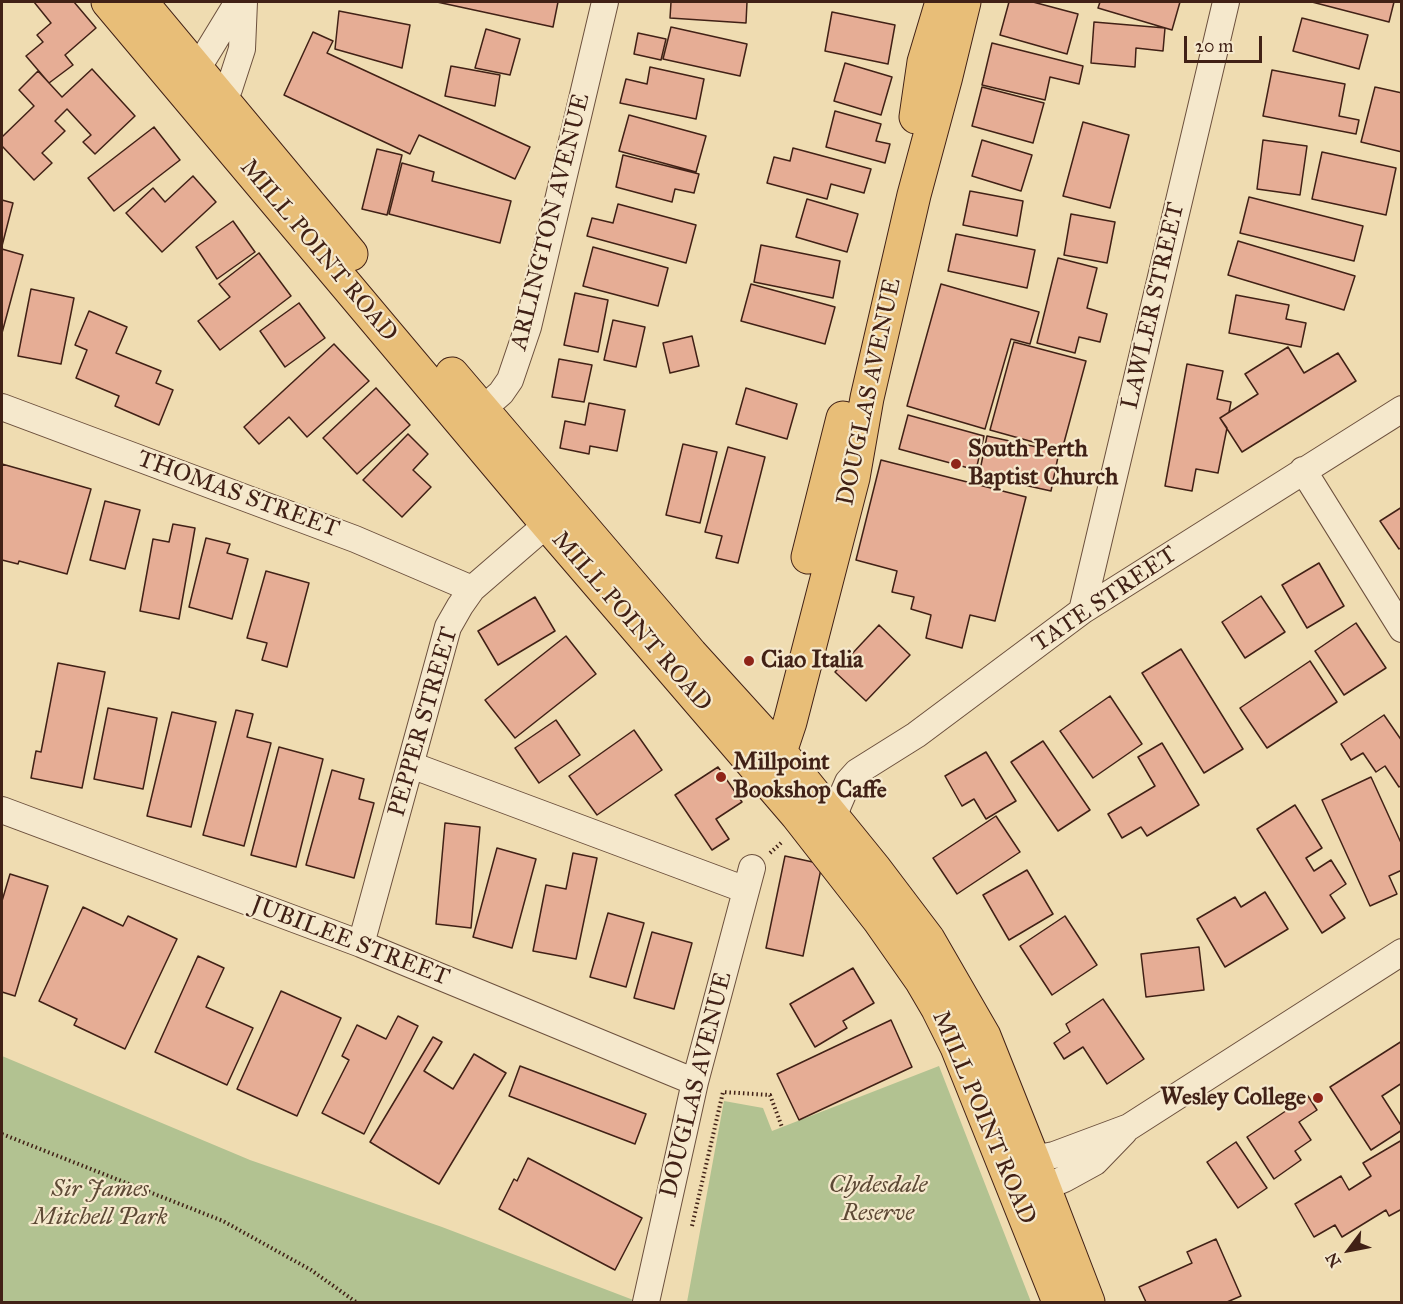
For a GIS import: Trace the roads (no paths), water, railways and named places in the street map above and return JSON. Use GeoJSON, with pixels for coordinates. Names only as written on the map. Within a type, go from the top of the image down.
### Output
{"type":"FeatureCollection","features":[{"type":"Feature","properties":{"kind":"main road","name":"MILL POINT ROAD"},"geometry":{"type":"LineString","coordinates":[[108,2],[188,77],[556,516],[765,756],[833,817],[928,939],[984,1036],[1059,1302]]}},
{"type":"Feature","properties":{"kind":"main road","name":"MILL POINT ROAD"},"geometry":{"type":"LineString","coordinates":[[141,2],[188,77]]}},
{"type":"Feature","properties":{"kind":"main road","name":"DOUGLAS AVENUE"},"geometry":{"type":"LineString","coordinates":[[765,756],[775,691],[906,170],[920,101],[924,62],[942,2]]}},
{"type":"Feature","properties":{"kind":"main road","name":"DOUGLAS AVENUE"},"geometry":{"type":"LineString","coordinates":[[765,756],[790,722],[853,478],[867,398],[908,218],[964,2]]}},
{"type":"Feature","properties":{"kind":"main road","name":"MILL POINT ROAD"},"geometry":{"type":"LineString","coordinates":[[765,756],[803,823],[921,980],[1088,1302]]}},
{"type":"Feature","properties":{"kind":"street"},"geometry":{"type":"LineString","coordinates":[[188,77],[202,61],[238,2]]}},
{"type":"Feature","properties":{"kind":"street"},"geometry":{"type":"LineString","coordinates":[[214,107],[229,89],[242,49],[244,2]]}},
{"type":"Feature","properties":{"kind":"street","name":"ARLINGTON AVENUE"},"geometry":{"type":"LineString","coordinates":[[473,418],[501,393],[510,380],[528,327],[605,2]]}},
{"type":"Feature","properties":{"kind":"street","name":"LAWLER STREET"},"geometry":{"type":"LineString","coordinates":[[1082,611],[1226,2]]}},
{"type":"Feature","properties":{"kind":"street","name":"THOMAS STREET"},"geometry":{"type":"LineString","coordinates":[[2,407],[355,539],[472,589]]}},
{"type":"Feature","properties":{"kind":"street","name":"TATE STREET"},"geometry":{"type":"LineString","coordinates":[[833,817],[848,782],[858,772],[916,735],[1082,611],[1401,409]]}},
{"type":"Feature","properties":{"kind":"street"},"geometry":{"type":"LineString","coordinates":[[1303,470],[1401,629]]}},
{"type":"Feature","properties":{"kind":"street","name":"PEPPER STREET"},"geometry":{"type":"LineString","coordinates":[[362,944],[448,627],[472,589],[556,516]]}},
{"type":"Feature","properties":{"kind":"street","name":"DOUGLAS AVENUE"},"geometry":{"type":"LineString","coordinates":[[411,765],[749,879],[695,1082],[646,1302]]}},
{"type":"Feature","properties":{"kind":"street","name":"JUBILEE STREET"},"geometry":{"type":"LineString","coordinates":[[2,810],[362,944],[695,1082]]}},
{"type":"Feature","properties":{"kind":"street"},"geometry":{"type":"LineString","coordinates":[[1025,1178],[1054,1155],[1129,1127],[1401,952]]}},
{"type":"Feature","properties":{"kind":"place","name":"South Perth Baptist Church"},"geometry":{"type":"Point","coordinates":[956,464]}},
{"type":"Feature","properties":{"kind":"place","name":"Ciao Italia"},"geometry":{"type":"Point","coordinates":[749,661]}},
{"type":"Feature","properties":{"kind":"place","name":"Millpoint Bookshop Caffe"},"geometry":{"type":"Point","coordinates":[721,777]}},
{"type":"Feature","properties":{"kind":"place","name":"Wesley College"},"geometry":{"type":"Point","coordinates":[1318,1098]}},
{"type":"Feature","properties":{"kind":"park label","name":"Clydesdale Reserve"},"geometry":{"type":"Point","coordinates":[878,1200]}},
{"type":"Feature","properties":{"kind":"park label","name":"Sir James Mitchell Park"},"geometry":{"type":"Point","coordinates":[100,1204]}}]}
